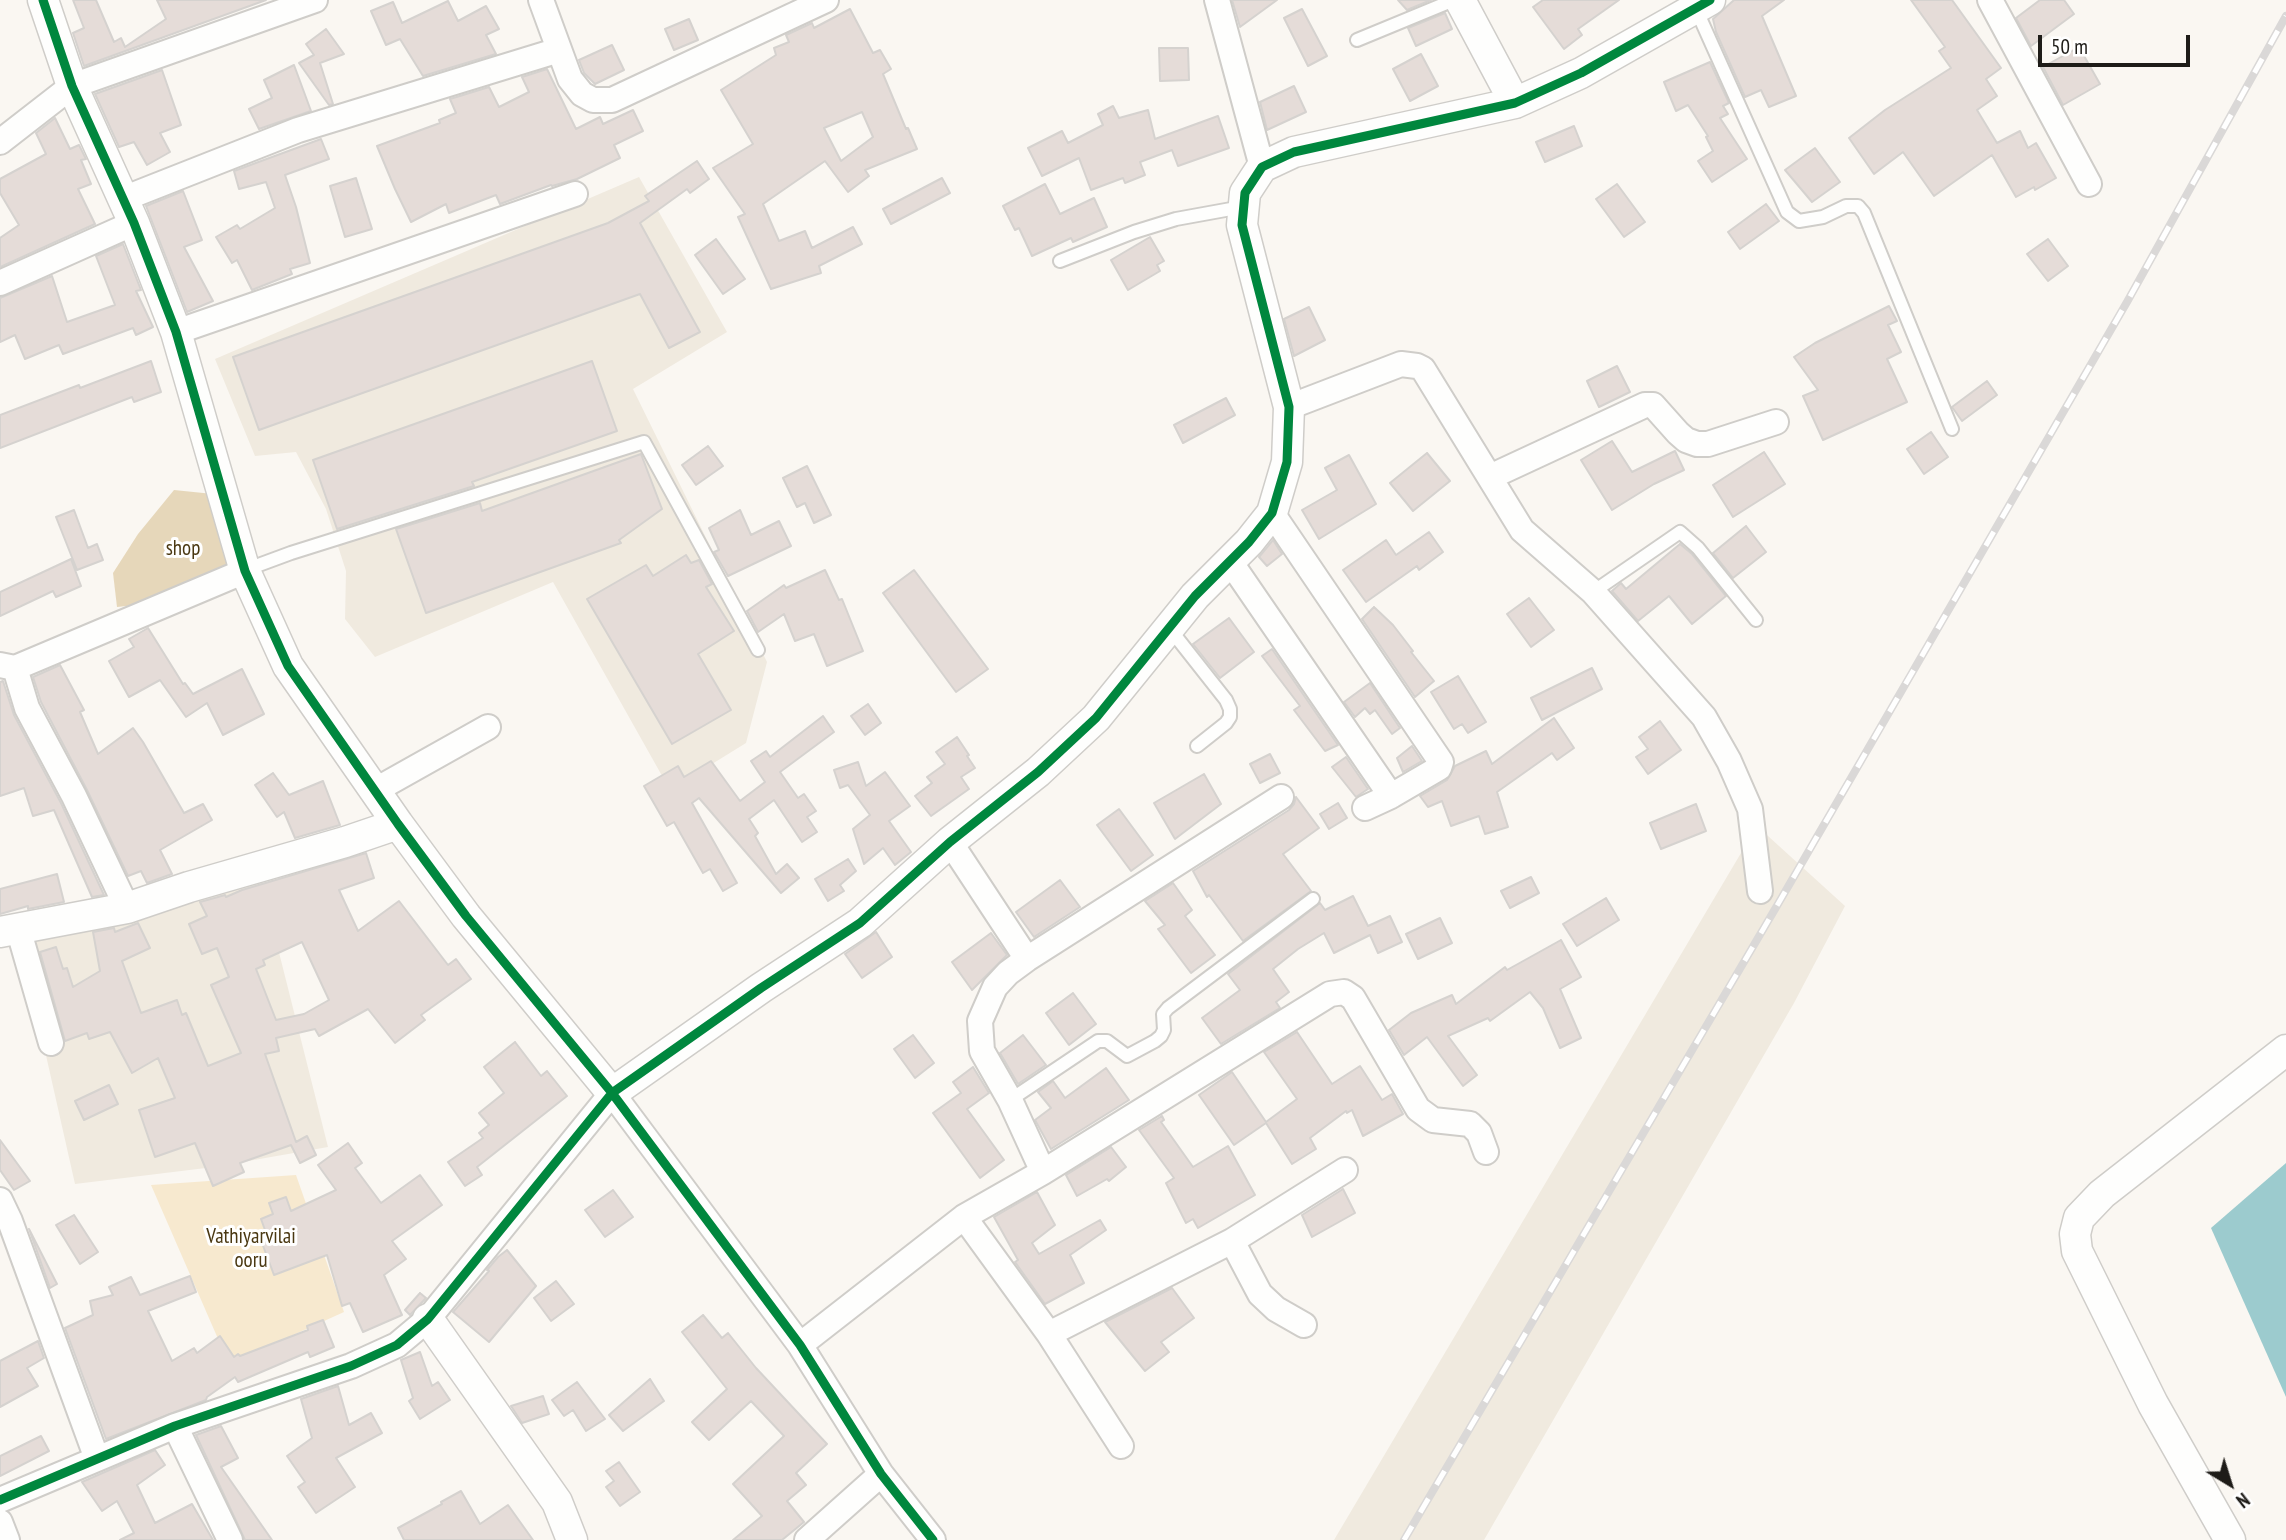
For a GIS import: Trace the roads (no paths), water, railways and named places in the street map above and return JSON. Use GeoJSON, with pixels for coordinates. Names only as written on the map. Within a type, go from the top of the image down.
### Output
{"type":"FeatureCollection","features":[{"type":"Feature","properties":{"kind":"street"},"geometry":{"type":"LineString","coordinates":[[43,0],[72,86],[128,211],[176,332],[288,666],[374,791],[466,916],[612,1093],[800,1345],[881,1475],[933,1540]]}},
{"type":"Feature","properties":{"kind":"street"},"geometry":{"type":"LineString","coordinates":[[0,142],[72,86],[315,0]]}},
{"type":"Feature","properties":{"kind":"street"},"geometry":{"type":"LineString","coordinates":[[541,0],[570,79],[582,94],[593,100],[612,100],[786,9],[826,0]]}},
{"type":"Feature","properties":{"kind":"street"},"geometry":{"type":"LineString","coordinates":[[1217,0],[1262,167]]}},
{"type":"Feature","properties":{"kind":"street"},"geometry":{"type":"LineString","coordinates":[[1460,0],[1515,103]]}},
{"type":"Feature","properties":{"kind":"street"},"geometry":{"type":"LineString","coordinates":[[1990,0],[2089,184]]}},
{"type":"Feature","properties":{"kind":"street"},"geometry":{"type":"LineString","coordinates":[[0,1500],[175,1426],[351,1366],[397,1345],[428,1319],[612,1093],[761,988],[860,923],[950,842],[1038,772],[1096,718],[1195,597],[1249,542],[1272,513],[1287,462],[1289,407],[1242,225],[1244,193],[1262,167],[1294,152],[1515,103],[1581,73],[1703,5]]}},
{"type":"Feature","properties":{"kind":"street"},"geometry":{"type":"LineString","coordinates":[[0,283],[128,211],[298,130],[559,50]]}},
{"type":"Feature","properties":{"kind":"street"},"geometry":{"type":"LineString","coordinates":[[176,332],[575,194]]}},
{"type":"Feature","properties":{"kind":"street"},"geometry":{"type":"LineString","coordinates":[[1289,407],[1401,364],[1417,366],[1428,374],[1522,530],[1593,592],[1704,717],[1729,761],[1750,809],[1760,891]]}},
{"type":"Feature","properties":{"kind":"street"},"geometry":{"type":"LineString","coordinates":[[1490,477],[1645,405],[1653,405],[1678,433],[1697,444],[1708,444],[1776,422]]}},
{"type":"Feature","properties":{"kind":"street"},"geometry":{"type":"LineString","coordinates":[[1272,513],[1440,760],[1438,768],[1365,808]]}},
{"type":"Feature","properties":{"kind":"street"},"geometry":{"type":"LineString","coordinates":[[1230,560],[1391,796]]}},
{"type":"Feature","properties":{"kind":"street"},"geometry":{"type":"LineString","coordinates":[[127,908],[8,666],[256,566]]}},
{"type":"Feature","properties":{"kind":"street"},"geometry":{"type":"LineString","coordinates":[[374,791],[488,727]]}},
{"type":"Feature","properties":{"kind":"street"},"geometry":{"type":"LineString","coordinates":[[1043,1172],[1010,1100],[982,1051],[980,1021],[995,987],[1027,959],[1281,797]]}},
{"type":"Feature","properties":{"kind":"street"},"geometry":{"type":"LineString","coordinates":[[51,1042],[9,930],[127,908],[398,824]]}},
{"type":"Feature","properties":{"kind":"street"},"geometry":{"type":"LineString","coordinates":[[950,842],[1027,959]]}},
{"type":"Feature","properties":{"kind":"street"},"geometry":{"type":"LineString","coordinates":[[800,1345],[964,1217],[1043,1172],[1337,992],[1344,992],[1353,998],[1418,1109],[1433,1120],[1470,1124],[1479,1133],[1486,1152]]}},
{"type":"Feature","properties":{"kind":"street"},"geometry":{"type":"LineString","coordinates":[[2230,1540],[2147,1392],[2077,1251],[2075,1234],[2079,1218],[2102,1194],[2286,1050]]}},
{"type":"Feature","properties":{"kind":"street"},"geometry":{"type":"LineString","coordinates":[[1049,1334],[1232,1241],[1345,1170]]}},
{"type":"Feature","properties":{"kind":"street"},"geometry":{"type":"LineString","coordinates":[[0,1199],[97,1459]]}},
{"type":"Feature","properties":{"kind":"street"},"geometry":{"type":"LineString","coordinates":[[964,1217],[1049,1334],[1121,1446]]}},
{"type":"Feature","properties":{"kind":"street"},"geometry":{"type":"LineString","coordinates":[[1232,1241],[1266,1299],[1304,1325]]}},
{"type":"Feature","properties":{"kind":"street"},"geometry":{"type":"LineString","coordinates":[[428,1319],[557,1502],[572,1540]]}},
{"type":"Feature","properties":{"kind":"street"},"geometry":{"type":"LineString","coordinates":[[175,1426],[230,1540]]}},
{"type":"Feature","properties":{"kind":"street"},"geometry":{"type":"LineString","coordinates":[[807,1540],[881,1475]]}},
{"type":"Feature","properties":{"kind":"street"},"geometry":{"type":"LineString","coordinates":[[0,1522],[7,1540]]}},
{"type":"Feature","properties":{"kind":"lane"},"geometry":{"type":"LineString","coordinates":[[1357,40],[1454,0]]}},
{"type":"Feature","properties":{"kind":"lane"},"geometry":{"type":"LineString","coordinates":[[1703,5],[1787,212],[1799,221],[1823,216],[1846,206],[1858,206],[1864,214],[1952,429]]}},
{"type":"Feature","properties":{"kind":"lane"},"geometry":{"type":"LineString","coordinates":[[1060,261],[1176,219],[1242,207]]}},
{"type":"Feature","properties":{"kind":"lane"},"geometry":{"type":"LineString","coordinates":[[256,566],[644,442],[758,650]]}},
{"type":"Feature","properties":{"kind":"lane"},"geometry":{"type":"LineString","coordinates":[[1593,592],[1680,532],[1698,548],[1756,620]]}},
{"type":"Feature","properties":{"kind":"lane"},"geometry":{"type":"LineString","coordinates":[[1170,628],[1226,700],[1230,709],[1230,717],[1226,723],[1197,746]]}},
{"type":"Feature","properties":{"kind":"lane"},"geometry":{"type":"LineString","coordinates":[[1010,1100],[1098,1041],[1107,1041],[1127,1056],[1155,1041],[1164,1030],[1163,1014],[1168,1008],[1313,899]]}},
{"type":"Feature","properties":{"kind":"water"},"geometry":{"type":"Polygon","coordinates":[[[2286,1163],[2286,1397],[2211,1228],[2286,1163]]]}},
{"type":"Feature","properties":{"kind":"railway"},"geometry":{"type":"LineString","coordinates":[[1404,1540],[1778,904],[2127,302],[2286,16]]}},
{"type":"Feature","properties":{"kind":"park label","name":"shop"},"geometry":{"type":"Point","coordinates":[183,549]}},
{"type":"Feature","properties":{"kind":"park label","name":"Vathiyarvilai ooru"},"geometry":{"type":"Point","coordinates":[251,1249]}}]}
